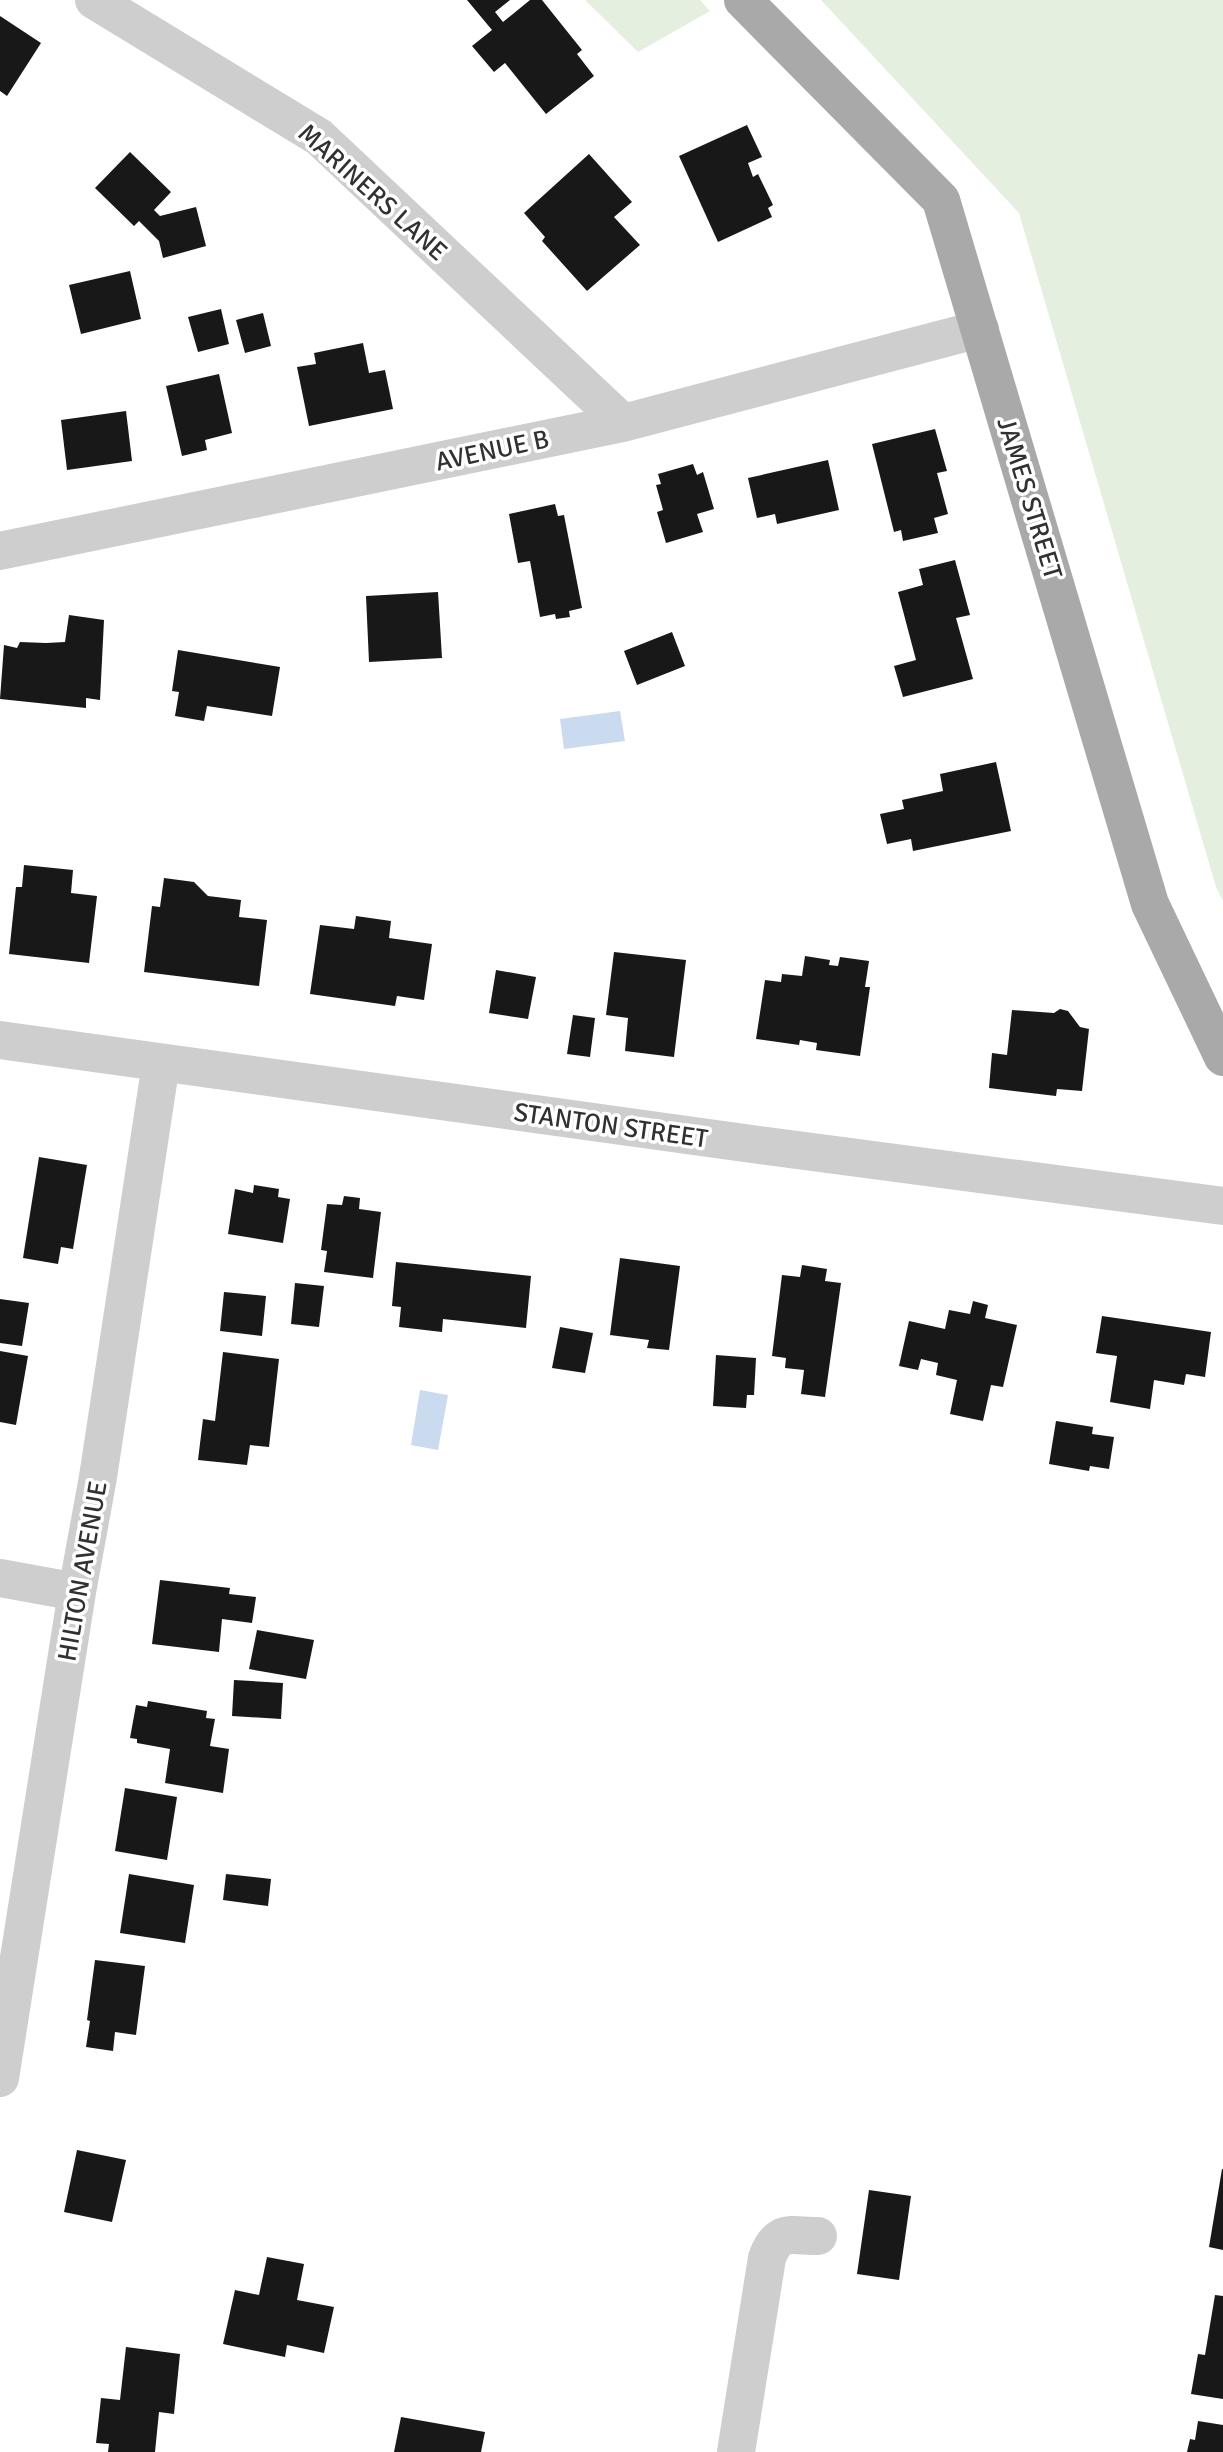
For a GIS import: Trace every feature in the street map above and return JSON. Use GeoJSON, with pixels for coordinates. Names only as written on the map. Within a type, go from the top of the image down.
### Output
{"type":"FeatureCollection","features":[{"type":"Feature","properties":{"kind":"main road","name":"JAMES STREET"},"geometry":{"type":"LineString","coordinates":[[743,0],[941,200],[1150,904],[1223,1057]]}},
{"type":"Feature","properties":{"kind":"street","name":"MARINERS LANE"},"geometry":{"type":"LineString","coordinates":[[94,0],[319,137],[623,423]]}},
{"type":"Feature","properties":{"kind":"street","name":"AVENUE B"},"geometry":{"type":"LineString","coordinates":[[0,551],[623,423],[980,329]]}},
{"type":"Feature","properties":{"kind":"street","name":"STANTON STREET"},"geometry":{"type":"LineString","coordinates":[[0,1040],[1223,1206]]}},
{"type":"Feature","properties":{"kind":"street","name":"HILTON AVENUE"},"geometry":{"type":"LineString","coordinates":[[0,2078],[77,1592],[98,1477],[161,1063]]}},
{"type":"Feature","properties":{"kind":"street"},"geometry":{"type":"LineString","coordinates":[[0,1578],[77,1592]]}},
{"type":"Feature","properties":{"kind":"street"},"geometry":{"type":"LineString","coordinates":[[736,2452],[767,2258],[773,2243],[781,2236],[818,2236]]}},
{"type":"Feature","properties":{"kind":"green space"},"geometry":{"type":"Polygon","coordinates":[[[585,0],[700,0],[710,11],[638,52],[585,0]]]}},
{"type":"Feature","properties":{"kind":"green space"},"geometry":{"type":"Polygon","coordinates":[[[821,0],[1223,0],[1223,901],[1216,887],[1019,213],[821,0]]]}},
{"type":"Feature","properties":{"kind":"water"},"geometry":{"type":"Polygon","coordinates":[[[620,711],[625,741],[564,749],[560,719],[620,711]]]}},
{"type":"Feature","properties":{"kind":"water"},"geometry":{"type":"Polygon","coordinates":[[[420,1390],[448,1395],[438,1450],[411,1445],[420,1390]]]}},
{"type":"Feature","properties":{"kind":"building"},"geometry":{"type":"Polygon","coordinates":[[[467,0],[510,0],[495,12],[503,22],[530,0],[542,0],[582,50],[577,54],[594,76],[546,114],[505,63],[494,72],[472,46],[492,30],[467,0]]]}},
{"type":"Feature","properties":{"kind":"building"},"geometry":{"type":"Polygon","coordinates":[[[0,16],[41,43],[7,96],[0,91],[0,16]]]}},
{"type":"Feature","properties":{"kind":"building"},"geometry":{"type":"Polygon","coordinates":[[[747,125],[762,157],[748,163],[753,177],[758,174],[773,205],[768,208],[772,217],[718,242],[679,156],[747,125]]]}},
{"type":"Feature","properties":{"kind":"building"},"geometry":{"type":"Polygon","coordinates":[[[130,152],[171,192],[154,210],[160,216],[196,207],[206,246],[163,258],[159,241],[139,221],[134,226],[95,188],[130,152]]]}},
{"type":"Feature","properties":{"kind":"building"},"geometry":{"type":"Polygon","coordinates":[[[589,154],[632,202],[614,217],[640,245],[587,291],[542,241],[545,237],[524,213],[589,154]]]}},
{"type":"Feature","properties":{"kind":"building"},"geometry":{"type":"Polygon","coordinates":[[[130,271],[141,319],[81,334],[69,285],[130,271]]]}},
{"type":"Feature","properties":{"kind":"building"},"geometry":{"type":"Polygon","coordinates":[[[221,309],[229,344],[198,352],[188,317],[221,309]]]}},
{"type":"Feature","properties":{"kind":"building"},"geometry":{"type":"Polygon","coordinates":[[[263,313],[271,346],[245,353],[236,320],[263,313]]]}},
{"type":"Feature","properties":{"kind":"building"},"geometry":{"type":"Polygon","coordinates":[[[363,343],[369,373],[385,370],[393,409],[309,426],[297,367],[316,364],[314,353],[363,343]]]}},
{"type":"Feature","properties":{"kind":"building"},"geometry":{"type":"Polygon","coordinates":[[[219,374],[232,433],[205,440],[207,450],[182,456],[166,386],[219,374]]]}},
{"type":"Feature","properties":{"kind":"building"},"geometry":{"type":"Polygon","coordinates":[[[126,411],[132,461],[67,470],[61,420],[126,411]]]}},
{"type":"Feature","properties":{"kind":"building"},"geometry":{"type":"Polygon","coordinates":[[[935,429],[947,471],[937,473],[948,514],[934,518],[938,533],[903,541],[901,530],[894,532],[872,444],[935,429]]]}},
{"type":"Feature","properties":{"kind":"building"},"geometry":{"type":"Polygon","coordinates":[[[828,460],[839,510],[777,524],[775,514],[757,518],[748,478],[828,460]]]}},
{"type":"Feature","properties":{"kind":"building"},"geometry":{"type":"Polygon","coordinates":[[[693,464],[697,475],[703,472],[714,509],[697,514],[703,532],[666,543],[657,512],[663,510],[656,485],[661,484],[658,474],[693,464]]]}},
{"type":"Feature","properties":{"kind":"building"},"geometry":{"type":"Polygon","coordinates":[[[555,504],[558,516],[564,515],[582,608],[569,611],[570,617],[556,619],[555,614],[540,617],[530,561],[518,563],[509,514],[555,504]]]}},
{"type":"Feature","properties":{"kind":"building"},"geometry":{"type":"Polygon","coordinates":[[[955,560],[970,615],[956,618],[973,679],[903,697],[894,666],[916,660],[898,592],[923,585],[919,569],[955,560]]]}},
{"type":"Feature","properties":{"kind":"building"},"geometry":{"type":"Polygon","coordinates":[[[438,592],[442,658],[369,662],[366,596],[438,592]]]}},
{"type":"Feature","properties":{"kind":"building"},"geometry":{"type":"Polygon","coordinates":[[[69,615],[104,620],[100,700],[86,698],[86,708],[0,699],[4,645],[17,648],[20,642],[65,642],[69,615]]]}},
{"type":"Feature","properties":{"kind":"building"},"geometry":{"type":"Polygon","coordinates":[[[672,632],[685,666],[637,685],[624,651],[672,632]]]}},
{"type":"Feature","properties":{"kind":"building"},"geometry":{"type":"Polygon","coordinates":[[[178,650],[280,667],[272,716],[207,706],[204,721],[175,716],[179,692],[172,691],[178,650]]]}},
{"type":"Feature","properties":{"kind":"building"},"geometry":{"type":"Polygon","coordinates":[[[996,762],[1011,831],[913,851],[911,839],[887,844],[880,814],[904,809],[902,800],[943,791],[940,774],[996,762]]]}},
{"type":"Feature","properties":{"kind":"building"},"geometry":{"type":"Polygon","coordinates":[[[24,865],[73,870],[71,893],[97,896],[89,963],[9,954],[16,887],[22,887],[24,865]]]}},
{"type":"Feature","properties":{"kind":"building"},"geometry":{"type":"Polygon","coordinates":[[[164,878],[194,882],[208,896],[241,900],[239,917],[267,920],[259,986],[144,972],[152,906],[160,907],[164,878]]]}},
{"type":"Feature","properties":{"kind":"building"},"geometry":{"type":"Polygon","coordinates":[[[356,916],[391,921],[389,938],[432,944],[424,1000],[397,996],[395,1006],[310,994],[320,925],[354,929],[356,916]]]}},
{"type":"Feature","properties":{"kind":"building"},"geometry":{"type":"Polygon","coordinates":[[[614,952],[686,960],[674,1057],[625,1051],[628,1018],[606,1015],[614,952]]]}},
{"type":"Feature","properties":{"kind":"building"},"geometry":{"type":"Polygon","coordinates":[[[805,956],[830,960],[829,965],[838,966],[840,957],[869,961],[865,987],[870,987],[860,1056],[816,1050],[817,1043],[800,1040],[799,1045],[756,1039],[765,980],[781,982],[782,974],[802,976],[805,956]]]}},
{"type":"Feature","properties":{"kind":"building"},"geometry":{"type":"Polygon","coordinates":[[[496,970],[536,977],[528,1019],[489,1013],[496,970]]]}},
{"type":"Feature","properties":{"kind":"building"},"geometry":{"type":"Polygon","coordinates":[[[1060,1009],[1068,1011],[1080,1027],[1089,1029],[1082,1091],[1057,1089],[1056,1096],[989,1088],[992,1053],[1007,1055],[1012,1010],[1054,1013],[1060,1009]]]}},
{"type":"Feature","properties":{"kind":"building"},"geometry":{"type":"Polygon","coordinates":[[[573,1015],[595,1018],[590,1057],[567,1054],[573,1015]]]}},
{"type":"Feature","properties":{"kind":"building"},"geometry":{"type":"Polygon","coordinates":[[[39,1157],[87,1165],[73,1249],[61,1247],[58,1264],[23,1258],[39,1157]]]}},
{"type":"Feature","properties":{"kind":"building"},"geometry":{"type":"Polygon","coordinates":[[[254,1185],[279,1189],[278,1197],[290,1199],[283,1243],[228,1234],[235,1189],[253,1193],[254,1185]]]}},
{"type":"Feature","properties":{"kind":"building"},"geometry":{"type":"Polygon","coordinates":[[[344,1196],[360,1198],[359,1209],[381,1212],[373,1278],[324,1272],[327,1251],[321,1250],[327,1204],[342,1205],[344,1196]]]}},
{"type":"Feature","properties":{"kind":"building"},"geometry":{"type":"Polygon","coordinates":[[[620,1258],[680,1266],[669,1350],[647,1348],[649,1340],[610,1335],[620,1258]]]}},
{"type":"Feature","properties":{"kind":"building"},"geometry":{"type":"Polygon","coordinates":[[[396,1262],[531,1276],[526,1328],[443,1319],[442,1332],[399,1327],[401,1307],[392,1306],[396,1262]]]}},
{"type":"Feature","properties":{"kind":"building"},"geometry":{"type":"Polygon","coordinates":[[[802,1265],[827,1269],[825,1281],[841,1283],[825,1397],[801,1394],[804,1370],[785,1368],[786,1358],[772,1356],[782,1275],[800,1277],[802,1265]]]}},
{"type":"Feature","properties":{"kind":"building"},"geometry":{"type":"Polygon","coordinates":[[[295,1283],[324,1286],[319,1327],[291,1324],[295,1283]]]}},
{"type":"Feature","properties":{"kind":"building"},"geometry":{"type":"Polygon","coordinates":[[[224,1292],[266,1296],[262,1336],[220,1331],[224,1292]]]}},
{"type":"Feature","properties":{"kind":"building"},"geometry":{"type":"Polygon","coordinates":[[[0,1299],[29,1303],[22,1346],[0,1343],[0,1299]]]}},
{"type":"Feature","properties":{"kind":"building"},"geometry":{"type":"Polygon","coordinates":[[[973,1301],[988,1305],[985,1318],[1017,1325],[1003,1387],[991,1385],[983,1421],[950,1414],[957,1380],[936,1375],[938,1363],[921,1359],[918,1370],[899,1366],[909,1321],[945,1329],[949,1310],[970,1314],[973,1301]]]}},
{"type":"Feature","properties":{"kind":"building"},"geometry":{"type":"Polygon","coordinates":[[[1102,1316],[1211,1332],[1205,1377],[1186,1374],[1184,1385],[1154,1380],[1150,1409],[1110,1402],[1117,1356],[1096,1353],[1102,1316]]]}},
{"type":"Feature","properties":{"kind":"building"},"geometry":{"type":"Polygon","coordinates":[[[560,1327],[593,1333],[585,1373],[552,1368],[560,1327]]]}},
{"type":"Feature","properties":{"kind":"building"},"geometry":{"type":"Polygon","coordinates":[[[0,1351],[28,1356],[16,1425],[0,1422],[0,1351]]]}},
{"type":"Feature","properties":{"kind":"building"},"geometry":{"type":"Polygon","coordinates":[[[223,1352],[279,1359],[269,1447],[250,1445],[247,1465],[198,1460],[203,1419],[215,1421],[223,1352]]]}},
{"type":"Feature","properties":{"kind":"building"},"geometry":{"type":"Polygon","coordinates":[[[716,1355],[756,1358],[754,1395],[747,1395],[746,1408],[713,1406],[716,1355]]]}},
{"type":"Feature","properties":{"kind":"building"},"geometry":{"type":"Polygon","coordinates":[[[1056,1421],[1093,1427],[1092,1434],[1114,1437],[1109,1469],[1090,1466],[1089,1471],[1049,1464],[1056,1421]]]}},
{"type":"Feature","properties":{"kind":"building"},"geometry":{"type":"Polygon","coordinates":[[[160,1580],[230,1588],[229,1594],[256,1597],[252,1623],[222,1619],[219,1652],[152,1644],[160,1580]]]}},
{"type":"Feature","properties":{"kind":"building"},"geometry":{"type":"Polygon","coordinates":[[[257,1630],[314,1640],[306,1679],[249,1669],[257,1630]]]}},
{"type":"Feature","properties":{"kind":"building"},"geometry":{"type":"Polygon","coordinates":[[[234,1680],[283,1683],[281,1719],[232,1716],[234,1680]]]}},
{"type":"Feature","properties":{"kind":"building"},"geometry":{"type":"Polygon","coordinates":[[[148,1701],[207,1711],[206,1718],[215,1719],[210,1746],[229,1749],[223,1793],[165,1783],[170,1749],[137,1743],[137,1739],[130,1738],[136,1705],[147,1707],[148,1701]]]}},
{"type":"Feature","properties":{"kind":"building"},"geometry":{"type":"Polygon","coordinates":[[[125,1788],[177,1797],[167,1860],[115,1851],[125,1788]]]}},
{"type":"Feature","properties":{"kind":"building"},"geometry":{"type":"Polygon","coordinates":[[[129,1874],[194,1885],[185,1943],[120,1933],[129,1874]]]}},
{"type":"Feature","properties":{"kind":"building"},"geometry":{"type":"Polygon","coordinates":[[[226,1874],[271,1879],[268,1906],[223,1900],[226,1874]]]}},
{"type":"Feature","properties":{"kind":"building"},"geometry":{"type":"Polygon","coordinates":[[[95,1960],[145,1966],[136,2035],[115,2032],[113,2051],[86,2047],[95,1960]]]}},
{"type":"Feature","properties":{"kind":"building"},"geometry":{"type":"Polygon","coordinates":[[[77,2150],[126,2160],[112,2222],[64,2212],[77,2150]]]}},
{"type":"Feature","properties":{"kind":"building"},"geometry":{"type":"Polygon","coordinates":[[[1223,2169],[1223,2250],[1209,2247],[1223,2169]]]}},
{"type":"Feature","properties":{"kind":"building"},"geometry":{"type":"Polygon","coordinates":[[[869,2190],[911,2196],[899,2280],[857,2274],[869,2190]]]}},
{"type":"Feature","properties":{"kind":"building"},"geometry":{"type":"Polygon","coordinates":[[[267,2257],[304,2264],[297,2300],[334,2307],[324,2353],[287,2345],[285,2357],[223,2344],[235,2290],[259,2295],[267,2257]]]}},
{"type":"Feature","properties":{"kind":"building"},"geometry":{"type":"Polygon","coordinates":[[[1215,2295],[1223,2296],[1223,2399],[1191,2394],[1198,2354],[1205,2355],[1215,2295]]]}},
{"type":"Feature","properties":{"kind":"building"},"geometry":{"type":"Polygon","coordinates":[[[126,2347],[180,2354],[174,2414],[159,2412],[155,2452],[108,2452],[109,2444],[96,2443],[101,2398],[120,2400],[126,2347]]]}},
{"type":"Feature","properties":{"kind":"building"},"geometry":{"type":"Polygon","coordinates":[[[401,2417],[485,2432],[481,2452],[394,2452],[401,2417]]]}},
{"type":"Feature","properties":{"kind":"building"},"geometry":{"type":"Polygon","coordinates":[[[1198,2421],[1223,2425],[1223,2452],[1187,2452],[1190,2439],[1195,2440],[1198,2421]]]}}]}
